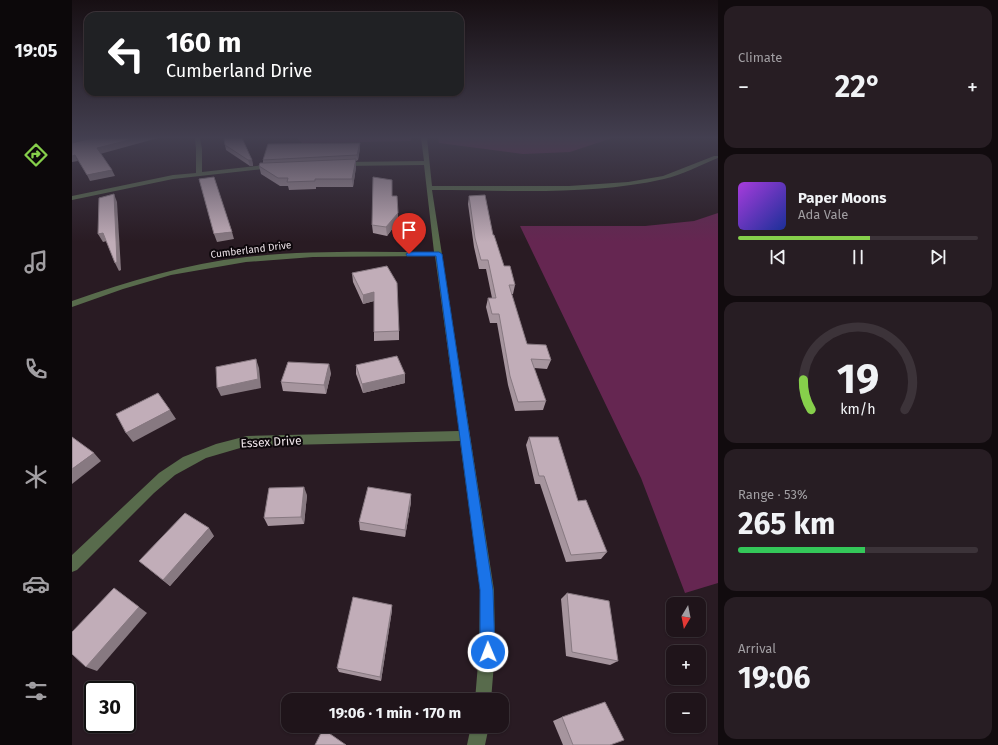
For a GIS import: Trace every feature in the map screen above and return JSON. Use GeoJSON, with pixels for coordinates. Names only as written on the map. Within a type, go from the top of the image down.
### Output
{"type":"FeatureCollection","features":[{"type":"Feature","properties":{"kind":"street"},"geometry":{"type":"LineString","coordinates":[[72,198],[133,184],[211,173]]}},
{"type":"Feature","properties":{"kind":"street"},"geometry":{"type":"LineString","coordinates":[[427,173],[487,590],[488,652],[484,693]]}},
{"type":"Feature","properties":{"kind":"street"},"geometry":{"type":"LineString","coordinates":[[429,188],[569,188],[620,185],[664,177],[675,173]]}},
{"type":"Feature","properties":{"kind":"street","name":"Cumberland Drive"},"geometry":{"type":"LineString","coordinates":[[72,304],[125,285],[163,275],[236,261],[306,255],[439,254]]}},
{"type":"Feature","properties":{"kind":"street","name":"Essex Drive"},"geometry":{"type":"LineString","coordinates":[[72,565],[156,482],[186,461],[205,452],[229,444],[248,441],[465,436]]}},
{"type":"Feature","properties":{"kind":"street"},"geometry":{"type":"LineString","coordinates":[[476,745],[479,733]]}},
{"type":"Feature","properties":{"kind":"shaded area"},"geometry":{"type":"Polygon","coordinates":[[[718,213],[718,583],[685,593],[641,478],[520,226],[645,226],[694,221],[718,213]]]}},
{"type":"Feature","properties":{"kind":"building"},"geometry":{"type":"Polygon","coordinates":[[[86,173],[98,173],[87,175],[86,173]]]}},
{"type":"Feature","properties":{"kind":"building"},"geometry":{"type":"Polygon","coordinates":[[[270,173],[353,173],[352,179],[315,179],[315,181],[287,182],[288,178],[278,178],[270,173]]]}},
{"type":"Feature","properties":{"kind":"building"},"geometry":{"type":"Polygon","coordinates":[[[214,177],[232,232],[214,234],[199,179],[214,177]]]}},
{"type":"Feature","properties":{"kind":"building"},"geometry":{"type":"Polygon","coordinates":[[[373,177],[392,180],[392,196],[397,196],[398,213],[386,227],[372,225],[373,177]]]}},
{"type":"Feature","properties":{"kind":"building"},"geometry":{"type":"Polygon","coordinates":[[[114,194],[117,262],[115,263],[103,233],[98,234],[99,198],[114,194]]]}},
{"type":"Feature","properties":{"kind":"building"},"geometry":{"type":"Polygon","coordinates":[[[485,195],[493,235],[504,266],[510,266],[515,285],[509,285],[527,344],[546,345],[551,360],[531,359],[546,401],[518,402],[510,376],[499,314],[492,314],[488,298],[496,298],[488,260],[481,260],[475,238],[469,196],[485,195]]]}},
{"type":"Feature","properties":{"kind":"building"},"geometry":{"type":"Polygon","coordinates":[[[387,266],[397,283],[399,331],[374,332],[374,292],[363,295],[352,273],[387,266]]]}},
{"type":"Feature","properties":{"kind":"building"},"geometry":{"type":"Polygon","coordinates":[[[397,356],[405,374],[362,384],[356,365],[397,356]]]}},
{"type":"Feature","properties":{"kind":"building"},"geometry":{"type":"Polygon","coordinates":[[[256,359],[258,379],[217,388],[216,367],[256,359]]]}},
{"type":"Feature","properties":{"kind":"building"},"geometry":{"type":"Polygon","coordinates":[[[288,362],[329,364],[324,385],[281,382],[288,362]]]}},
{"type":"Feature","properties":{"kind":"building"},"geometry":{"type":"Polygon","coordinates":[[[158,393],[170,410],[126,433],[116,414],[158,393]]]}},
{"type":"Feature","properties":{"kind":"building"},"geometry":{"type":"Polygon","coordinates":[[[72,437],[94,453],[72,469],[72,437]]]}},
{"type":"Feature","properties":{"kind":"building"},"geometry":{"type":"Polygon","coordinates":[[[529,437],[558,437],[578,501],[586,500],[607,552],[571,555],[544,476],[539,476],[529,437]]]}},
{"type":"Feature","properties":{"kind":"building"},"geometry":{"type":"Polygon","coordinates":[[[304,487],[301,517],[264,518],[269,488],[304,487]]]}},
{"type":"Feature","properties":{"kind":"building"},"geometry":{"type":"Polygon","coordinates":[[[368,487],[411,494],[405,530],[359,522],[368,487]]]}},
{"type":"Feature","properties":{"kind":"building"},"geometry":{"type":"Polygon","coordinates":[[[185,513],[209,528],[163,580],[139,561],[185,513]]]}},
{"type":"Feature","properties":{"kind":"building"},"geometry":{"type":"Polygon","coordinates":[[[114,588],[139,607],[86,667],[72,654],[72,632],[114,588]]]}},
{"type":"Feature","properties":{"kind":"building"},"geometry":{"type":"Polygon","coordinates":[[[567,593],[609,601],[618,661],[572,652],[567,593]]]}},
{"type":"Feature","properties":{"kind":"building"},"geometry":{"type":"Polygon","coordinates":[[[353,597],[392,605],[380,677],[337,668],[353,597]]]}},
{"type":"Feature","properties":{"kind":"building"},"geometry":{"type":"Polygon","coordinates":[[[605,702],[624,740],[610,745],[573,745],[562,717],[605,702]]]}},
{"type":"Feature","properties":{"kind":"building"},"geometry":{"type":"Polygon","coordinates":[[[321,733],[329,733],[346,745],[315,745],[321,733]]]}},
{"type":"Feature","properties":{"kind":"route"},"geometry":{"type":"LineString","coordinates":[[409,254],[439,254],[487,590],[488,652]]}}]}
